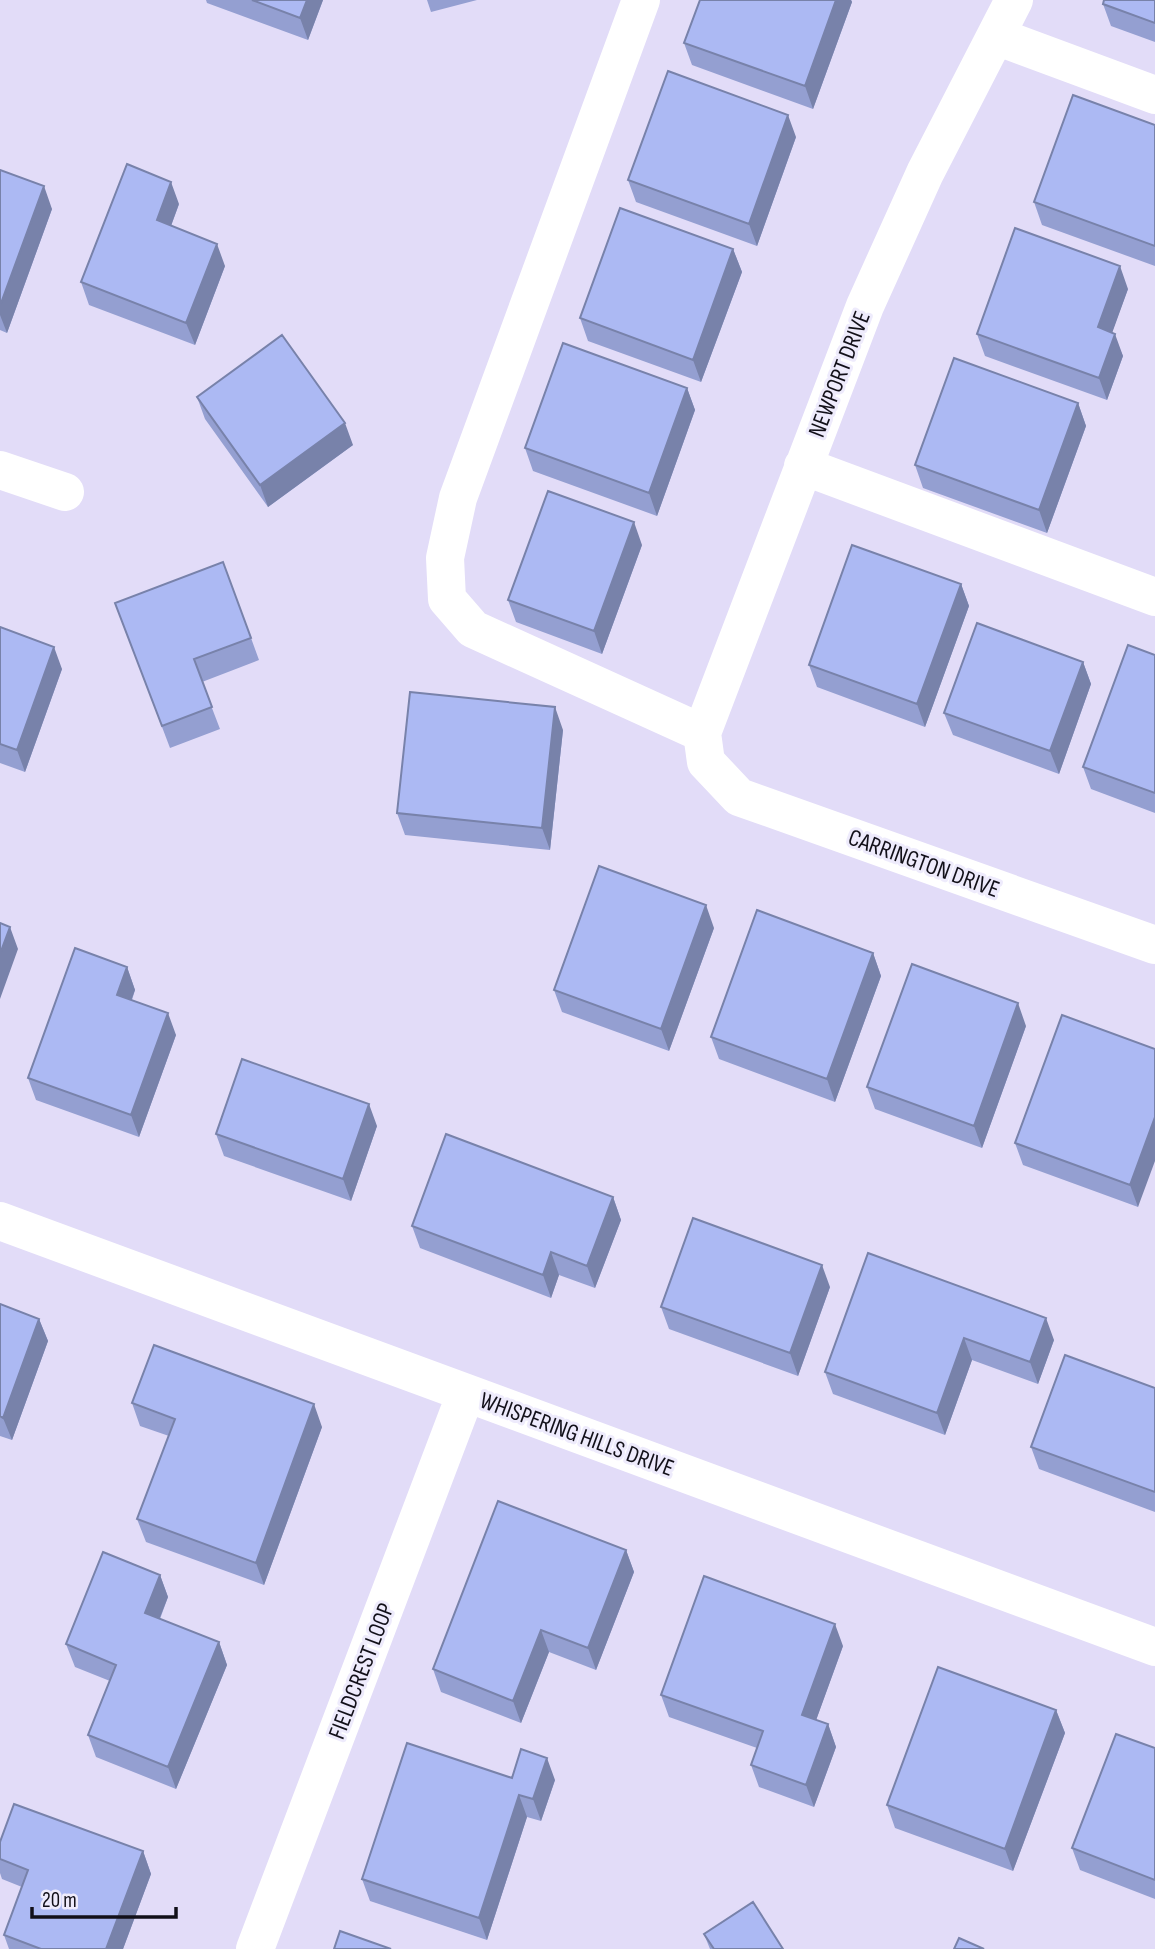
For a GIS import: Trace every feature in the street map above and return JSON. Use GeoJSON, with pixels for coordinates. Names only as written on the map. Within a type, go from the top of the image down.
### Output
{"type":"FeatureCollection","features":[{"type":"Feature","properties":{"kind":"street"},"geometry":{"type":"LineString","coordinates":[[641,0],[458,498],[445,558],[447,599],[472,629],[704,747]]}},
{"type":"Feature","properties":{"kind":"street","name":"NEWPORT DRIVE"},"geometry":{"type":"LineString","coordinates":[[704,747],[803,466],[876,282],[925,173],[1014,0]]}},
{"type":"Feature","properties":{"kind":"street"},"geometry":{"type":"LineString","coordinates":[[996,36],[1155,95]]}},
{"type":"Feature","properties":{"kind":"street"},"geometry":{"type":"LineString","coordinates":[[803,466],[1155,597]]}},
{"type":"Feature","properties":{"kind":"street"},"geometry":{"type":"LineString","coordinates":[[0,470],[65,492]]}},
{"type":"Feature","properties":{"kind":"street","name":"CARRINGTON DRIVE"},"geometry":{"type":"LineString","coordinates":[[704,747],[739,797],[1155,945]]}},
{"type":"Feature","properties":{"kind":"street","name":"WHISPERING HILLS DRIVE"},"geometry":{"type":"LineString","coordinates":[[0,1221],[1155,1647]]}},
{"type":"Feature","properties":{"kind":"street","name":"FIELDCREST LOOP"},"geometry":{"type":"LineString","coordinates":[[255,1949],[466,1393]]}},
{"type":"Feature","properties":{"kind":"building"},"geometry":{"type":"Polygon","coordinates":[[[252,0],[307,0],[300,18],[252,0]]]}},
{"type":"Feature","properties":{"kind":"building"},"geometry":{"type":"Polygon","coordinates":[[[700,0],[836,0],[805,86],[684,43],[700,0]]]}},
{"type":"Feature","properties":{"kind":"building"},"geometry":{"type":"Polygon","coordinates":[[[1104,0],[1155,0],[1155,23],[1103,4],[1104,0]]]}},
{"type":"Feature","properties":{"kind":"building"},"geometry":{"type":"Polygon","coordinates":[[[668,71],[788,115],[749,224],[628,180],[668,71]]]}},
{"type":"Feature","properties":{"kind":"building"},"geometry":{"type":"Polygon","coordinates":[[[1073,95],[1155,125],[1155,246],[1034,202],[1073,95]]]}},
{"type":"Feature","properties":{"kind":"building"},"geometry":{"type":"Polygon","coordinates":[[[127,164],[171,182],[157,220],[217,244],[186,323],[81,282],[127,164]]]}},
{"type":"Feature","properties":{"kind":"building"},"geometry":{"type":"Polygon","coordinates":[[[0,170],[44,186],[0,306],[0,170]]]}},
{"type":"Feature","properties":{"kind":"building"},"geometry":{"type":"Polygon","coordinates":[[[620,208],[733,249],[693,360],[580,318],[620,208]]]}},
{"type":"Feature","properties":{"kind":"building"},"geometry":{"type":"Polygon","coordinates":[[[1015,228],[1120,266],[1098,327],[1115,334],[1099,378],[977,334],[1015,228]]]}},
{"type":"Feature","properties":{"kind":"building"},"geometry":{"type":"Polygon","coordinates":[[[282,335],[345,423],[260,485],[197,397],[282,335]]]}},
{"type":"Feature","properties":{"kind":"building"},"geometry":{"type":"Polygon","coordinates":[[[563,343],[687,388],[649,493],[525,448],[563,343]]]}},
{"type":"Feature","properties":{"kind":"building"},"geometry":{"type":"Polygon","coordinates":[[[954,358],[1078,403],[1039,510],[915,465],[954,358]]]}},
{"type":"Feature","properties":{"kind":"building"},"geometry":{"type":"Polygon","coordinates":[[[548,491],[634,522],[594,631],[508,600],[548,491]]]}},
{"type":"Feature","properties":{"kind":"building"},"geometry":{"type":"Polygon","coordinates":[[[852,545],[961,584],[917,704],[809,665],[852,545]]]}},
{"type":"Feature","properties":{"kind":"building"},"geometry":{"type":"Polygon","coordinates":[[[223,562],[251,638],[194,659],[212,707],[162,726],[115,603],[223,562]]]}},
{"type":"Feature","properties":{"kind":"building"},"geometry":{"type":"Polygon","coordinates":[[[977,623],[1083,662],[1050,751],[944,713],[977,623]]]}},
{"type":"Feature","properties":{"kind":"building"},"geometry":{"type":"Polygon","coordinates":[[[0,627],[54,647],[17,750],[0,744],[0,627]]]}},
{"type":"Feature","properties":{"kind":"building"},"geometry":{"type":"Polygon","coordinates":[[[1128,645],[1155,655],[1155,793],[1083,767],[1128,645]]]}},
{"type":"Feature","properties":{"kind":"building"},"geometry":{"type":"Polygon","coordinates":[[[410,692],[555,707],[542,828],[397,813],[410,692]]]}},
{"type":"Feature","properties":{"kind":"building"},"geometry":{"type":"Polygon","coordinates":[[[599,866],[706,905],[661,1029],[554,990],[599,866]]]}},
{"type":"Feature","properties":{"kind":"building"},"geometry":{"type":"Polygon","coordinates":[[[757,910],[873,953],[827,1079],[711,1037],[757,910]]]}},
{"type":"Feature","properties":{"kind":"building"},"geometry":{"type":"Polygon","coordinates":[[[0,923],[10,927],[0,954],[0,923]]]}},
{"type":"Feature","properties":{"kind":"building"},"geometry":{"type":"Polygon","coordinates":[[[75,948],[127,967],[117,995],[168,1013],[131,1115],[28,1078],[75,948]]]}},
{"type":"Feature","properties":{"kind":"building"},"geometry":{"type":"Polygon","coordinates":[[[912,964],[1018,1003],[974,1126],[867,1087],[912,964]]]}},
{"type":"Feature","properties":{"kind":"building"},"geometry":{"type":"Polygon","coordinates":[[[1062,1015],[1155,1049],[1155,1117],[1130,1185],[1015,1143],[1062,1015]]]}},
{"type":"Feature","properties":{"kind":"building"},"geometry":{"type":"Polygon","coordinates":[[[242,1059],[369,1104],[343,1179],[216,1134],[242,1059]]]}},
{"type":"Feature","properties":{"kind":"building"},"geometry":{"type":"Polygon","coordinates":[[[446,1134],[613,1197],[587,1266],[551,1252],[543,1275],[412,1226],[446,1134]]]}},
{"type":"Feature","properties":{"kind":"building"},"geometry":{"type":"Polygon","coordinates":[[[693,1218],[822,1265],[790,1353],[661,1307],[693,1218]]]}},
{"type":"Feature","properties":{"kind":"building"},"geometry":{"type":"Polygon","coordinates":[[[868,1253],[1046,1318],[1030,1362],[964,1338],[937,1413],[825,1372],[868,1253]]]}},
{"type":"Feature","properties":{"kind":"building"},"geometry":{"type":"Polygon","coordinates":[[[0,1304],[39,1319],[3,1418],[0,1416],[0,1304]]]}},
{"type":"Feature","properties":{"kind":"building"},"geometry":{"type":"Polygon","coordinates":[[[154,1345],[314,1404],[256,1563],[137,1519],[175,1419],[132,1403],[154,1345]]]}},
{"type":"Feature","properties":{"kind":"building"},"geometry":{"type":"Polygon","coordinates":[[[1065,1355],[1155,1388],[1155,1492],[1031,1447],[1065,1355]]]}},
{"type":"Feature","properties":{"kind":"building"},"geometry":{"type":"Polygon","coordinates":[[[498,1501],[626,1550],[588,1648],[541,1630],[513,1701],[433,1669],[498,1501]]]}},
{"type":"Feature","properties":{"kind":"building"},"geometry":{"type":"Polygon","coordinates":[[[103,1552],[160,1575],[145,1613],[219,1642],[168,1767],[88,1735],[116,1665],[66,1644],[103,1552]]]}},
{"type":"Feature","properties":{"kind":"building"},"geometry":{"type":"Polygon","coordinates":[[[704,1576],[835,1624],[802,1715],[828,1724],[806,1785],[751,1765],[763,1731],[661,1695],[704,1576]]]}},
{"type":"Feature","properties":{"kind":"building"},"geometry":{"type":"Polygon","coordinates":[[[938,1667],[1056,1710],[1005,1849],[887,1805],[938,1667]]]}},
{"type":"Feature","properties":{"kind":"building"},"geometry":{"type":"Polygon","coordinates":[[[1116,1734],[1155,1748],[1155,1880],[1072,1848],[1116,1734]]]}},
{"type":"Feature","properties":{"kind":"building"},"geometry":{"type":"Polygon","coordinates":[[[407,1743],[512,1778],[521,1749],[547,1758],[533,1799],[519,1795],[479,1918],[362,1879],[407,1743]]]}},
{"type":"Feature","properties":{"kind":"building"},"geometry":{"type":"Polygon","coordinates":[[[14,1804],[143,1851],[106,1949],[41,1949],[4,1935],[28,1870],[0,1859],[0,1842],[14,1804]]]}},
{"type":"Feature","properties":{"kind":"building"},"geometry":{"type":"Polygon","coordinates":[[[753,1902],[783,1949],[714,1949],[704,1934],[753,1902]]]}},
{"type":"Feature","properties":{"kind":"building"},"geometry":{"type":"Polygon","coordinates":[[[340,1931],[391,1949],[334,1949],[340,1931]]]}},
{"type":"Feature","properties":{"kind":"building"},"geometry":{"type":"Polygon","coordinates":[[[959,1938],[984,1949],[954,1949],[959,1938]]]}}]}
